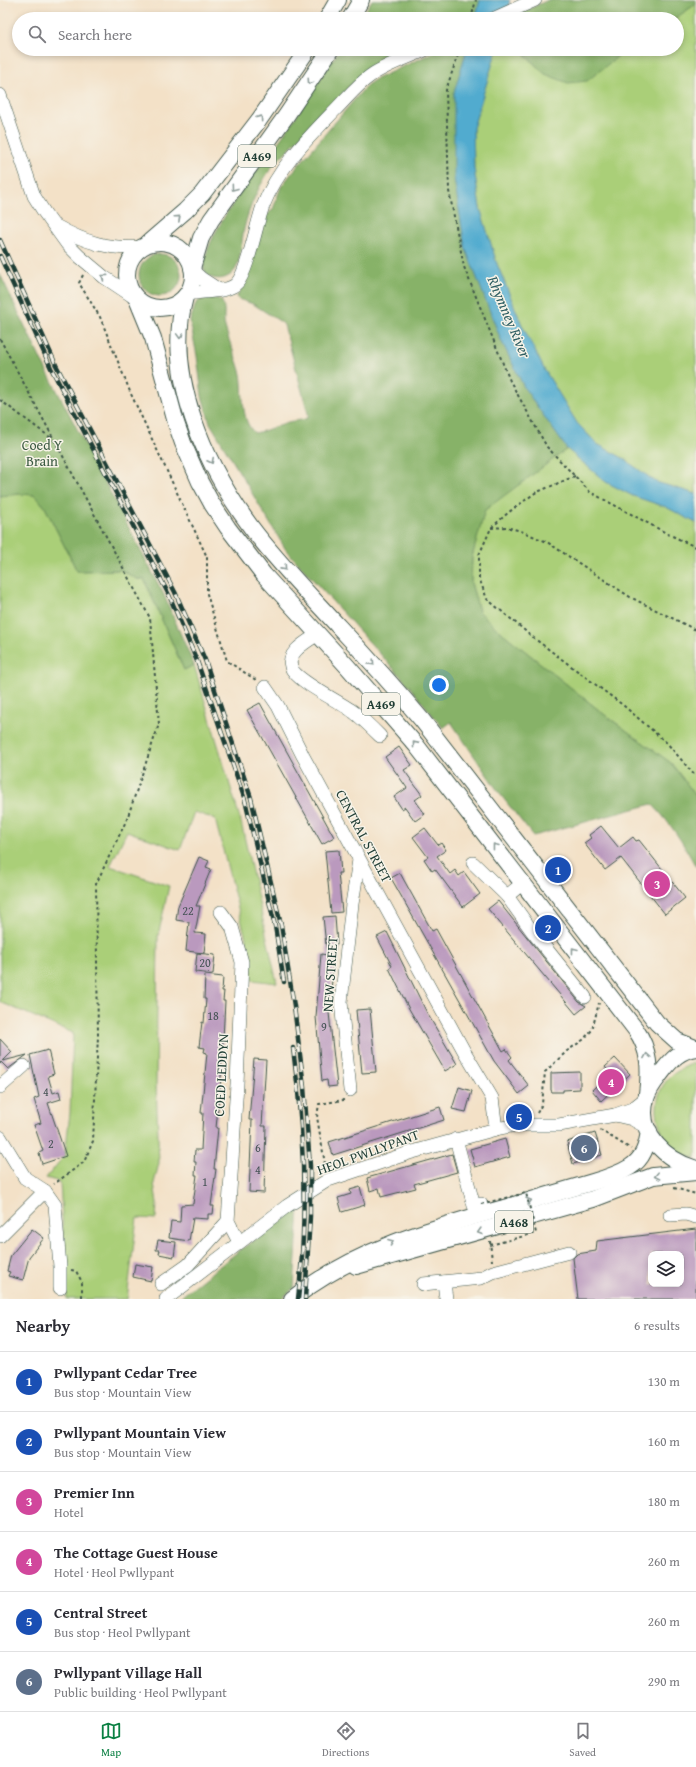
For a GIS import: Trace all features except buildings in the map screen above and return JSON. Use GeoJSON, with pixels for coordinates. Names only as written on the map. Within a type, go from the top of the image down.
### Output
{"type":"FeatureCollection","features":[{"type":"Feature","properties":{"kind":"main road"},"geometry":{"type":"LineString","coordinates":[[331,12],[338,0]]}},
{"type":"Feature","properties":{"kind":"main road"},"geometry":{"type":"LineString","coordinates":[[354,12],[361,0]]}},
{"type":"Feature","properties":{"kind":"main road","name":"A469"},"geometry":{"type":"LineString","coordinates":[[303,56],[259,120],[202,194],[185,211],[132,257],[127,272],[130,289],[137,299],[153,338],[176,423],[183,443],[209,499],[228,528],[260,570],[374,695],[416,745],[524,883],[641,1037],[648,1056],[647,1096]]}},
{"type":"Feature","properties":{"kind":"main road","name":"A469"},"geometry":{"type":"LineString","coordinates":[[326,56],[286,116],[211,220],[201,238],[192,269],[192,283],[181,314],[179,345],[182,370],[194,420],[208,454],[243,516],[282,565],[389,681],[422,720],[657,1023],[677,1041],[695,1048]]}},
{"type":"Feature","properties":{"kind":"main road"},"geometry":{"type":"LineString","coordinates":[[145,245],[163,242],[178,248],[185,254],[192,269]]}},
{"type":"Feature","properties":{"kind":"main road"},"geometry":{"type":"LineString","coordinates":[[137,299],[149,306],[164,308],[176,305],[187,296]]}},
{"type":"Feature","properties":{"kind":"main road"},"geometry":{"type":"LineString","coordinates":[[695,1048],[685,1051],[672,1059],[647,1096],[644,1114],[648,1130],[657,1146],[665,1154],[696,1170]]}},
{"type":"Feature","properties":{"kind":"main road","name":"A468"},"geometry":{"type":"LineString","coordinates":[[292,1299],[332,1272],[366,1254],[405,1237],[570,1189],[622,1171],[636,1163],[642,1156],[646,1146],[648,1130]]}},
{"type":"Feature","properties":{"kind":"main road","name":"A468"},"geometry":{"type":"LineString","coordinates":[[332,1272],[382,1260],[593,1199],[653,1176],[696,1170]]}},
{"type":"Feature","properties":{"kind":"street"},"geometry":{"type":"LineString","coordinates":[[508,12],[535,0]]}},
{"type":"Feature","properties":{"kind":"street"},"geometry":{"type":"LineString","coordinates":[[187,296],[234,287],[241,278],[263,208],[272,185],[284,167],[339,105],[364,81],[379,71],[412,56]]}},
{"type":"Feature","properties":{"kind":"street"},"geometry":{"type":"LineString","coordinates":[[0,95],[34,196],[44,212],[67,244],[88,264],[104,277],[137,299]]}},
{"type":"Feature","properties":{"kind":"street"},"geometry":{"type":"LineString","coordinates":[[54,225],[77,237],[99,245],[121,248],[145,245]]}},
{"type":"Feature","properties":{"kind":"street"},"geometry":{"type":"LineString","coordinates":[[192,269],[202,280],[219,290]]}},
{"type":"Feature","properties":{"kind":"street"},"geometry":{"type":"LineString","coordinates":[[318,634],[298,648],[292,656],[291,668],[295,674],[316,689],[355,713],[380,736]]}},
{"type":"Feature","properties":{"kind":"street","name":"CENTRAL STREET"},"geometry":{"type":"LineString","coordinates":[[265,686],[278,706],[359,860],[464,1051],[488,1088],[494,1106],[496,1129]]}},
{"type":"Feature","properties":{"kind":"street","name":"NEW STREET"},"geometry":{"type":"LineString","coordinates":[[351,1090],[342,1002],[352,904],[359,860]]}},
{"type":"Feature","properties":{"kind":"street"},"geometry":{"type":"LineString","coordinates":[[473,863],[507,896],[532,931],[585,998]]}},
{"type":"Feature","properties":{"kind":"street"},"geometry":{"type":"LineString","coordinates":[[507,896],[524,883]]}},
{"type":"Feature","properties":{"kind":"street","name":"COED LEDDYN"},"geometry":{"type":"LineString","coordinates":[[221,912],[232,927],[242,962],[237,1084],[228,1221]]}},
{"type":"Feature","properties":{"kind":"street"},"geometry":{"type":"LineString","coordinates":[[0,1087],[24,1066]]}},
{"type":"Feature","properties":{"kind":"street","name":"HEOL PWLLYPANT"},"geometry":{"type":"LineString","coordinates":[[166,1299],[287,1206],[328,1180],[409,1153],[496,1129],[516,1125],[559,1125],[615,1115],[632,1109],[647,1096]]}},
{"type":"Feature","properties":{"kind":"street","name":"HEOL PWLLYPANT"},"geometry":{"type":"LineString","coordinates":[[615,1115],[632,1119],[648,1130]]}},
{"type":"Feature","properties":{"kind":"street"},"geometry":{"type":"LineString","coordinates":[[0,1137],[25,1178],[45,1191],[55,1205],[60,1267],[60,1288]]}},
{"type":"Feature","properties":{"kind":"street"},"geometry":{"type":"LineString","coordinates":[[456,1139],[474,1206],[481,1204]]}},
{"type":"Feature","properties":{"kind":"street"},"geometry":{"type":"LineString","coordinates":[[0,1236],[45,1191]]}},
{"type":"Feature","properties":{"kind":"street"},"geometry":{"type":"LineString","coordinates":[[670,1215],[686,1214],[696,1217]]}},
{"type":"Feature","properties":{"kind":"street"},"geometry":{"type":"LineString","coordinates":[[161,1284],[188,1265],[228,1221],[240,1242]]}},
{"type":"Feature","properties":{"kind":"street"},"geometry":{"type":"LineString","coordinates":[[423,1284],[489,1277],[569,1252]]}},
{"type":"Feature","properties":{"kind":"street"},"geometry":{"type":"LineString","coordinates":[[444,1282],[446,1299]]}},
{"type":"Feature","properties":{"kind":"path"},"geometry":{"type":"LineString","coordinates":[[473,12],[476,0]]}},
{"type":"Feature","properties":{"kind":"path"},"geometry":{"type":"LineString","coordinates":[[458,56],[446,90],[449,191],[464,267],[510,381],[548,447],[590,492],[668,534],[696,547]]}},
{"type":"Feature","properties":{"kind":"path"},"geometry":{"type":"LineString","coordinates":[[88,264],[79,283],[100,316],[131,394],[207,557],[207,594],[227,661],[265,686]]}},
{"type":"Feature","properties":{"kind":"path"},"geometry":{"type":"LineString","coordinates":[[0,339],[150,618],[159,724],[127,820],[96,884],[98,1036],[93,1141],[84,1162],[45,1191]]}},
{"type":"Feature","properties":{"kind":"path"},"geometry":{"type":"LineString","coordinates":[[0,400],[56,442]]}},
{"type":"Feature","properties":{"kind":"path"},"geometry":{"type":"LineString","coordinates":[[576,476],[534,493],[491,528],[479,555],[479,578],[487,600],[629,711],[667,743],[696,777]]}},
{"type":"Feature","properties":{"kind":"path"},"geometry":{"type":"LineString","coordinates":[[491,528],[506,528],[521,531],[547,542],[630,598],[696,630]]}},
{"type":"Feature","properties":{"kind":"path"},"geometry":{"type":"LineString","coordinates":[[542,1104],[545,1072],[567,1051],[583,1040],[592,1030],[599,1001]]}},
{"type":"Feature","properties":{"kind":"path"},"geometry":{"type":"LineString","coordinates":[[324,1162],[317,1118],[319,1104],[349,1099],[351,1090]]}},
{"type":"Feature","properties":{"kind":"path"},"geometry":{"type":"LineString","coordinates":[[481,1204],[526,1193],[536,1233],[490,1245],[489,1277]]}},
{"type":"Feature","properties":{"kind":"path"},"geometry":{"type":"LineString","coordinates":[[60,1267],[76,1271],[82,1282],[82,1299]]}},
{"type":"Feature","properties":{"kind":"green space"},"geometry":{"type":"Polygon","coordinates":[[[372,0],[480,0],[477,12],[364,12],[372,0]]]}},
{"type":"Feature","properties":{"kind":"green space"},"geometry":{"type":"Polygon","coordinates":[[[548,0],[696,0],[696,4],[684,12],[523,12],[548,0]]]}},
{"type":"Feature","properties":{"kind":"green space"},"geometry":{"type":"Polygon","coordinates":[[[696,4],[696,494],[656,482],[621,457],[597,444],[577,423],[544,369],[522,325],[497,264],[480,208],[474,168],[473,128],[495,56],[526,56],[545,74],[618,56],[684,56],[684,12],[696,4]]]}},
{"type":"Feature","properties":{"kind":"green space"},"geometry":{"type":"Polygon","coordinates":[[[335,56],[398,56],[358,78],[274,164],[264,179],[252,203],[244,229],[239,260],[235,270],[226,277],[220,279],[210,277],[206,274],[204,263],[208,248],[216,232],[237,198],[289,126],[335,56]]]}},
{"type":"Feature","properties":{"kind":"green space"},"geometry":{"type":"Polygon","coordinates":[[[426,56],[465,56],[454,93],[460,213],[465,247],[501,340],[525,389],[567,449],[485,510],[472,557],[471,583],[479,611],[495,627],[605,715],[671,763],[696,796],[696,867],[676,834],[652,804],[533,836],[500,794],[451,722],[443,728],[410,687],[286,550],[210,423],[202,396],[197,356],[190,321],[196,303],[202,299],[208,298],[221,300],[223,303],[225,327],[241,374],[245,414],[250,428],[255,433],[309,417],[284,325],[253,304],[238,299],[237,296],[245,281],[266,216],[273,209],[281,187],[367,85],[376,79],[426,56]]]}},
{"type":"Feature","properties":{"kind":"green space"},"geometry":{"type":"Polygon","coordinates":[[[526,56],[618,56],[587,81],[568,83],[545,74],[526,56]]]}},
{"type":"Feature","properties":{"kind":"green space"},"geometry":{"type":"Polygon","coordinates":[[[156,254],[164,254],[172,257],[178,263],[181,275],[178,287],[172,293],[164,296],[156,296],[148,293],[142,287],[139,279],[139,271],[142,263],[148,257],[156,254]]]}},
{"type":"Feature","properties":{"kind":"green space","name":"Coed Y Brain"},"geometry":{"type":"Polygon","coordinates":[[[0,274],[41,360],[163,593],[194,665],[184,670],[144,579],[137,579],[121,570],[77,571],[45,507],[35,495],[20,494],[0,496],[0,274]]]}},
{"type":"Feature","properties":{"kind":"green space"},"geometry":{"type":"Polygon","coordinates":[[[567,449],[606,482],[633,496],[666,507],[696,523],[696,796],[671,763],[605,715],[495,627],[479,611],[471,583],[472,557],[485,509],[567,449]]]}},
{"type":"Feature","properties":{"kind":"green space"},"geometry":{"type":"Polygon","coordinates":[[[20,494],[35,495],[45,507],[77,571],[121,570],[137,579],[144,579],[184,670],[194,665],[241,822],[277,983],[252,980],[251,958],[215,819],[194,812],[180,850],[127,831],[110,866],[169,886],[158,936],[156,1084],[159,1163],[154,1183],[157,1203],[156,1219],[137,1218],[127,1299],[67,1299],[60,1182],[46,1178],[65,1155],[70,1113],[73,1033],[0,1002],[0,496],[20,494]]]}},
{"type":"Feature","properties":{"kind":"green space"},"geometry":{"type":"Polygon","coordinates":[[[696,1063],[696,1158],[684,1155],[674,1148],[660,1127],[657,1115],[657,1103],[660,1091],[667,1080],[682,1068],[696,1063]]]}},
{"type":"Feature","properties":{"kind":"green space"},"geometry":{"type":"Polygon","coordinates":[[[299,1209],[294,1288],[281,1299],[178,1299],[240,1250],[299,1209]]]}},
{"type":"Feature","properties":{"kind":"water"},"geometry":{"type":"Polygon","coordinates":[[[480,0],[510,0],[507,12],[477,12],[480,0]]]}},
{"type":"Feature","properties":{"kind":"water","name":"Rhymney River"},"geometry":{"type":"Polygon","coordinates":[[[465,56],[495,56],[473,128],[474,168],[480,208],[497,264],[522,325],[544,369],[577,423],[597,444],[621,457],[656,482],[696,494],[696,523],[666,507],[633,496],[606,482],[567,449],[525,389],[501,340],[465,247],[454,178],[454,93],[465,56]]]}},
{"type":"Feature","properties":{"kind":"railway"},"geometry":{"type":"LineString","coordinates":[[0,240],[56,365],[175,592],[205,660],[251,798],[281,925],[294,1006],[304,1087],[310,1166],[310,1216],[305,1299]]}},
{"type":"Feature","properties":{"kind":"railway"},"geometry":{"type":"LineString","coordinates":[[0,256],[51,368],[169,595],[197,661],[245,800],[275,926],[284,982]]}},
{"type":"Feature","properties":{"kind":"railway"},"geometry":{"type":"LineString","coordinates":[[293,1048],[300,1111],[304,1205],[298,1299]]}},
{"type":"Feature","properties":{"kind":"place","name":"Pwllypant Cedar Tree"},"geometry":{"type":"Point","coordinates":[558,870]}},
{"type":"Feature","properties":{"kind":"place","name":"Premier Inn"},"geometry":{"type":"Point","coordinates":[657,884]}},
{"type":"Feature","properties":{"kind":"place","name":"Pwllypant Mountain View"},"geometry":{"type":"Point","coordinates":[548,928]}},
{"type":"Feature","properties":{"kind":"place","name":"The Cottage Guest House"},"geometry":{"type":"Point","coordinates":[611,1082]}},
{"type":"Feature","properties":{"kind":"place","name":"Central Street"},"geometry":{"type":"Point","coordinates":[519,1117]}},
{"type":"Feature","properties":{"kind":"place","name":"Pwllypant Village Hall"},"geometry":{"type":"Point","coordinates":[584,1148]}}]}
